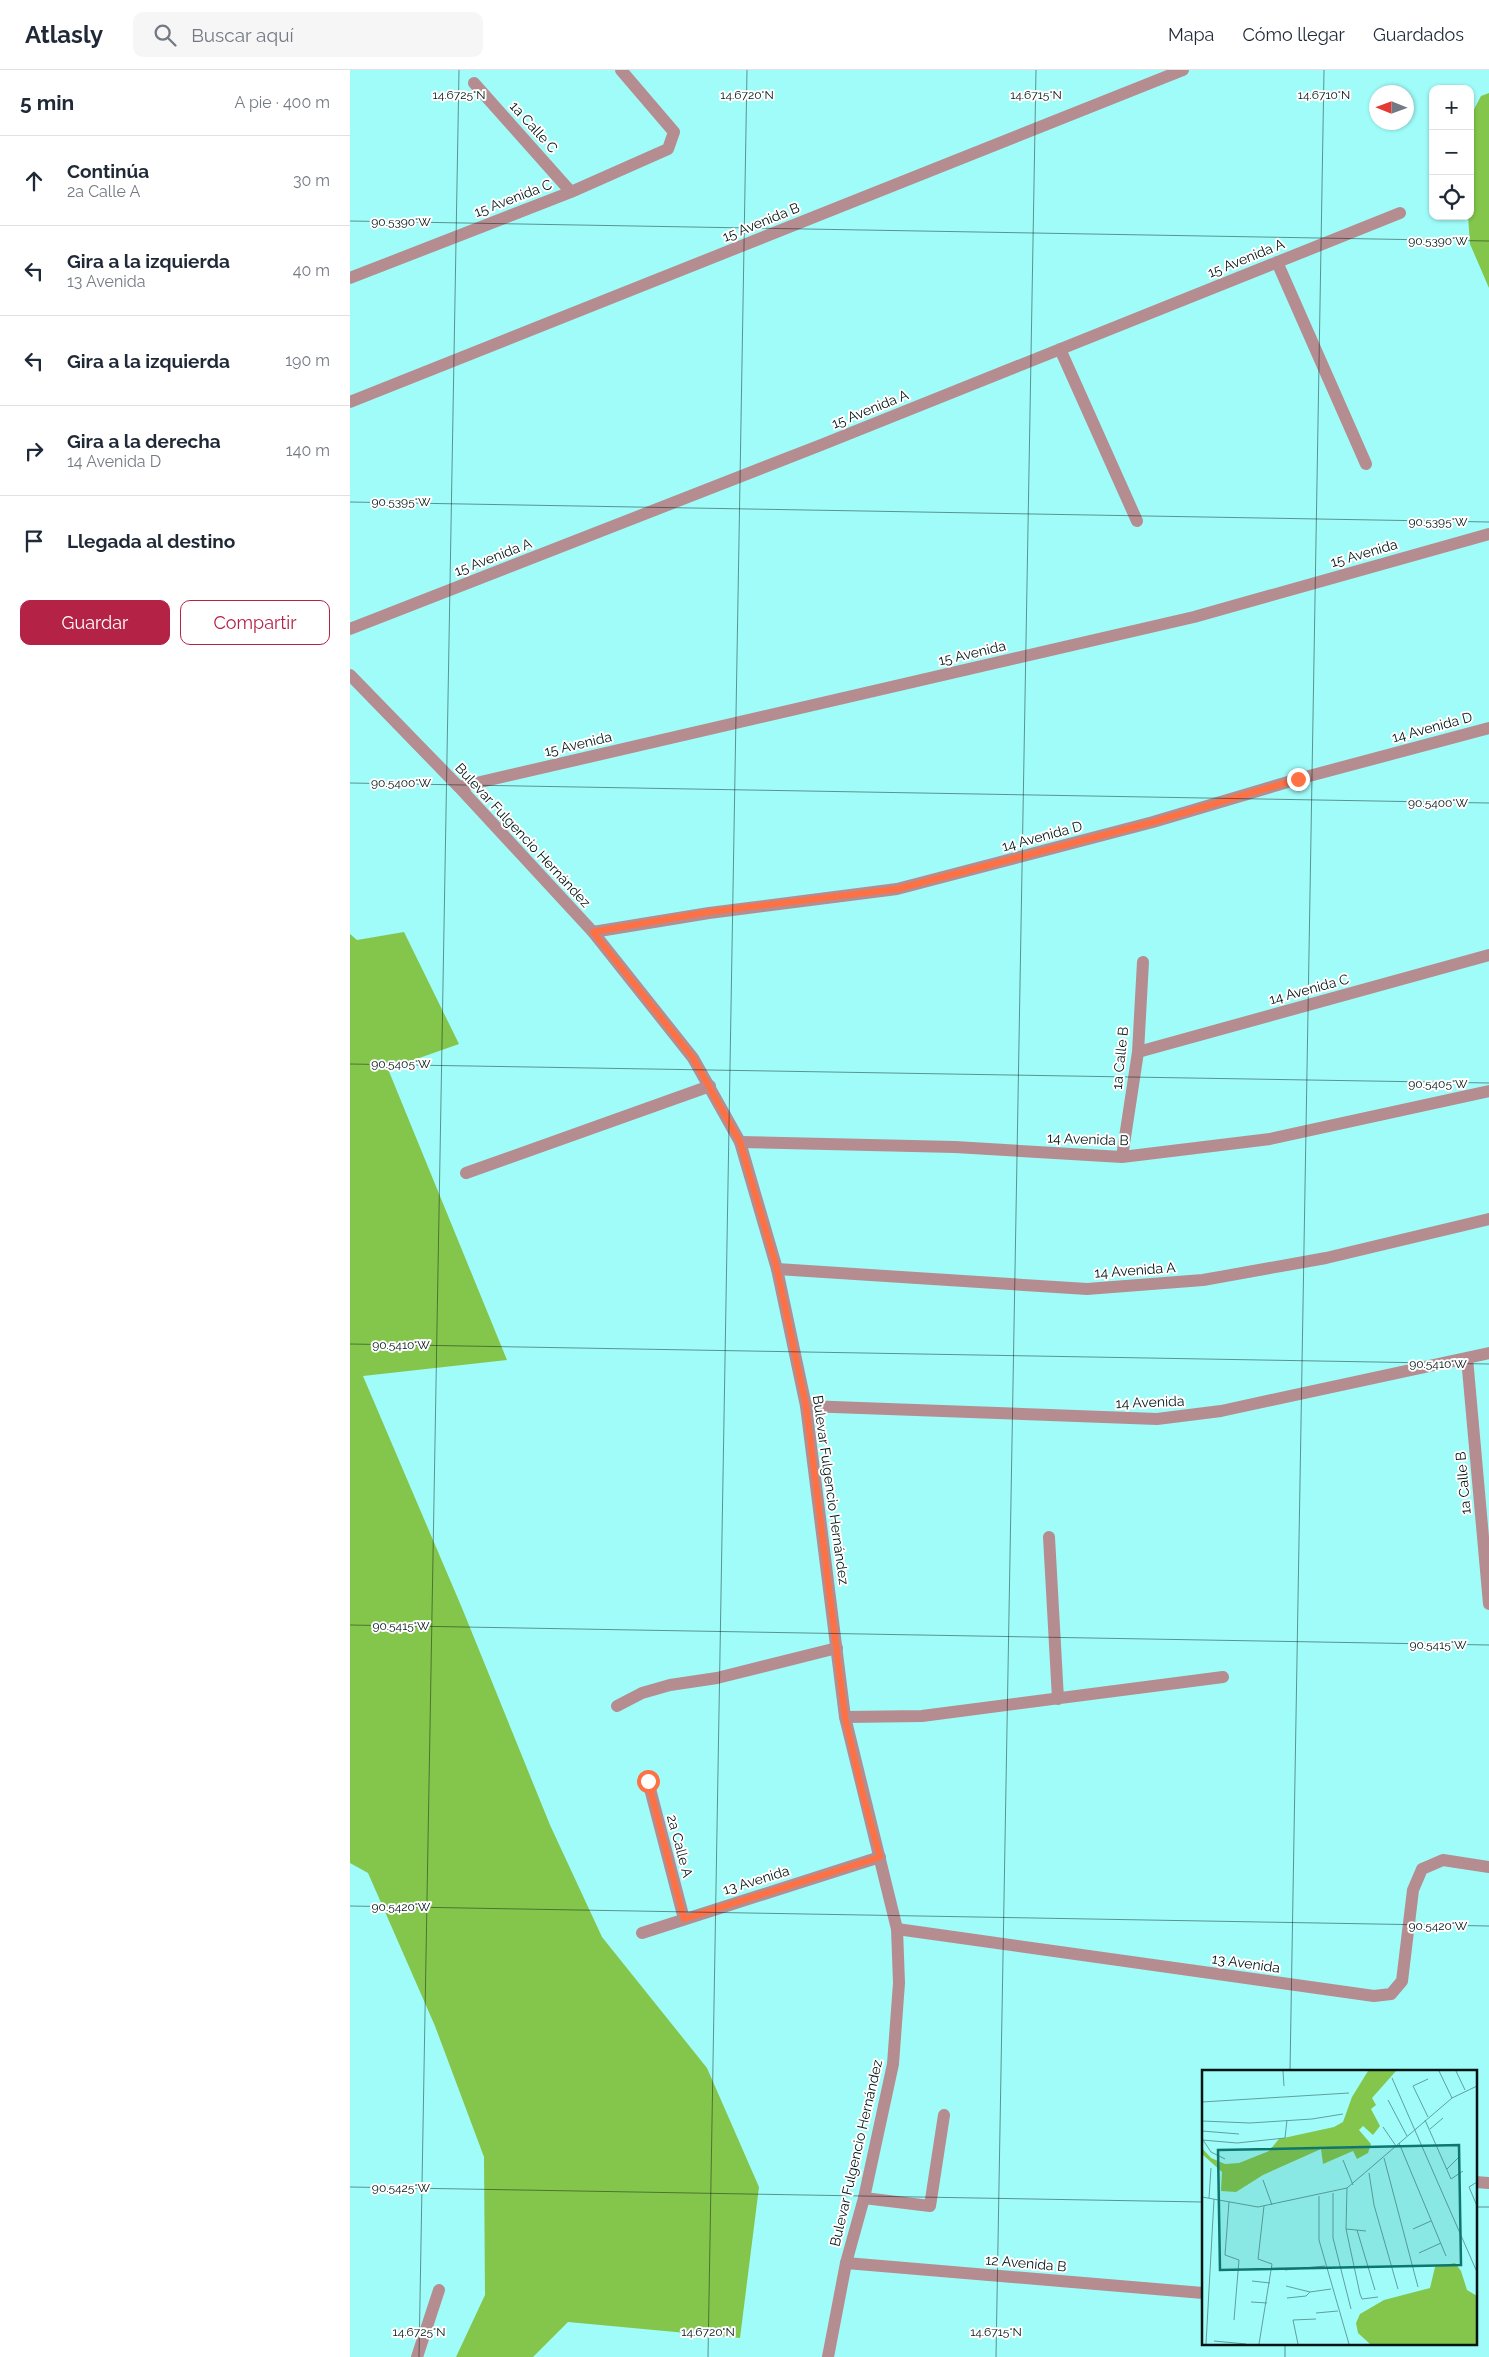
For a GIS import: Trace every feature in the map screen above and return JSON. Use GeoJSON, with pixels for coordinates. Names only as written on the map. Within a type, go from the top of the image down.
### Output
{"type":"FeatureCollection","features":[{"type":"Feature","properties":{"kind":"street","name":"15 Avenida C"},"geometry":{"type":"LineString","coordinates":[[350,278],[571,192],[668,149],[674,132],[620,70]]}},
{"type":"Feature","properties":{"kind":"street","name":"15 Avenida B"},"geometry":{"type":"LineString","coordinates":[[350,402],[1183,70]]}},
{"type":"Feature","properties":{"kind":"street","name":"1a Calle C"},"geometry":{"type":"LineString","coordinates":[[474,83],[571,192]]}},
{"type":"Feature","properties":{"kind":"street","name":"15 Avenida A"},"geometry":{"type":"LineString","coordinates":[[350,629],[1400,213]]}},
{"type":"Feature","properties":{"kind":"street"},"geometry":{"type":"LineString","coordinates":[[1277,262],[1366,464]]}},
{"type":"Feature","properties":{"kind":"street"},"geometry":{"type":"LineString","coordinates":[[1060,349],[1137,521]]}},
{"type":"Feature","properties":{"kind":"street","name":"15 Avenida"},"geometry":{"type":"LineString","coordinates":[[459,787],[1194,616],[1489,534]]}},
{"type":"Feature","properties":{"kind":"street","name":"Bulevar Fulgencio Hernández"},"geometry":{"type":"LineString","coordinates":[[350,675],[459,787],[593,932],[693,1058],[740,1142],[777,1269],[806,1406],[845,1717],[897,1929],[899,1983],[893,2064],[864,2198],[846,2263],[828,2357]]}},
{"type":"Feature","properties":{"kind":"street","name":"14 Avenida D"},"geometry":{"type":"LineString","coordinates":[[593,932],[709,912],[897,889],[1153,822],[1307,776],[1489,728]]}},
{"type":"Feature","properties":{"kind":"street","name":"14 Avenida C"},"geometry":{"type":"LineString","coordinates":[[1138,1052],[1489,955]]}},
{"type":"Feature","properties":{"kind":"street","name":"1a Calle B"},"geometry":{"type":"LineString","coordinates":[[1122,1157],[1138,1052],[1143,962]]}},
{"type":"Feature","properties":{"kind":"street"},"geometry":{"type":"LineString","coordinates":[[466,1173],[710,1086]]}},
{"type":"Feature","properties":{"kind":"street","name":"14 Avenida B"},"geometry":{"type":"LineString","coordinates":[[740,1142],[955,1147],[1122,1157],[1270,1139],[1489,1091]]}},
{"type":"Feature","properties":{"kind":"street","name":"14 Avenida A"},"geometry":{"type":"LineString","coordinates":[[777,1269],[1087,1289],[1203,1280],[1326,1258],[1489,1219]]}},
{"type":"Feature","properties":{"kind":"street","name":"14 Avenida"},"geometry":{"type":"LineString","coordinates":[[806,1406],[1157,1419],[1221,1411],[1489,1353]]}},
{"type":"Feature","properties":{"kind":"street","name":"1a Calle B"},"geometry":{"type":"LineString","coordinates":[[1467,1358],[1489,1604]]}},
{"type":"Feature","properties":{"kind":"street"},"geometry":{"type":"LineString","coordinates":[[1049,1538],[1058,1699]]}},
{"type":"Feature","properties":{"kind":"street"},"geometry":{"type":"LineString","coordinates":[[617,1706],[642,1693],[670,1685],[717,1678],[837,1648]]}},
{"type":"Feature","properties":{"kind":"street"},"geometry":{"type":"LineString","coordinates":[[845,1717],[922,1716],[1223,1677]]}},
{"type":"Feature","properties":{"kind":"street","name":"2a Calle A"},"geometry":{"type":"LineString","coordinates":[[648,1781],[684,1919]]}},
{"type":"Feature","properties":{"kind":"street","name":"13 Avenida"},"geometry":{"type":"LineString","coordinates":[[642,1932],[880,1857]]}},
{"type":"Feature","properties":{"kind":"street","name":"13 Avenida"},"geometry":{"type":"LineString","coordinates":[[897,1929],[1383,1996],[1391,1994],[1402,1981],[1413,1890],[1422,1869],[1443,1860],[1489,1867]]}},
{"type":"Feature","properties":{"kind":"street"},"geometry":{"type":"LineString","coordinates":[[864,2198],[930,2206],[944,2115]]}},
{"type":"Feature","properties":{"kind":"street"},"geometry":{"type":"LineString","coordinates":[[1476,2182],[1489,2183]]}},
{"type":"Feature","properties":{"kind":"street","name":"12 Avenida B"},"geometry":{"type":"LineString","coordinates":[[846,2263],[1202,2293]]}},
{"type":"Feature","properties":{"kind":"street"},"geometry":{"type":"LineString","coordinates":[[417,2357],[439,2290]]}},
{"type":"Feature","properties":{"kind":"green space"},"geometry":{"type":"Polygon","coordinates":[[[1489,93],[1489,288],[1470,244],[1468,220],[1474,220],[1474,109],[1481,96],[1489,93]]]}},
{"type":"Feature","properties":{"kind":"green space"},"geometry":{"type":"Polygon","coordinates":[[[404,932],[459,1044],[388,1069],[507,1360],[363,1376],[462,1608],[550,1825],[602,1937],[707,2068],[759,2187],[740,2338],[568,2322],[533,2357],[456,2357],[485,2295],[484,2157],[435,2026],[368,1873],[350,1863],[350,934],[357,940],[404,932]]]}},
{"type":"Feature","properties":{"kind":"route"},"geometry":{"type":"LineString","coordinates":[[648,1781],[684,1919],[880,1857],[845,1717],[806,1406],[777,1269],[740,1142],[693,1058],[593,932],[709,912],[897,889],[1153,822],[1298,779]]}}]}
